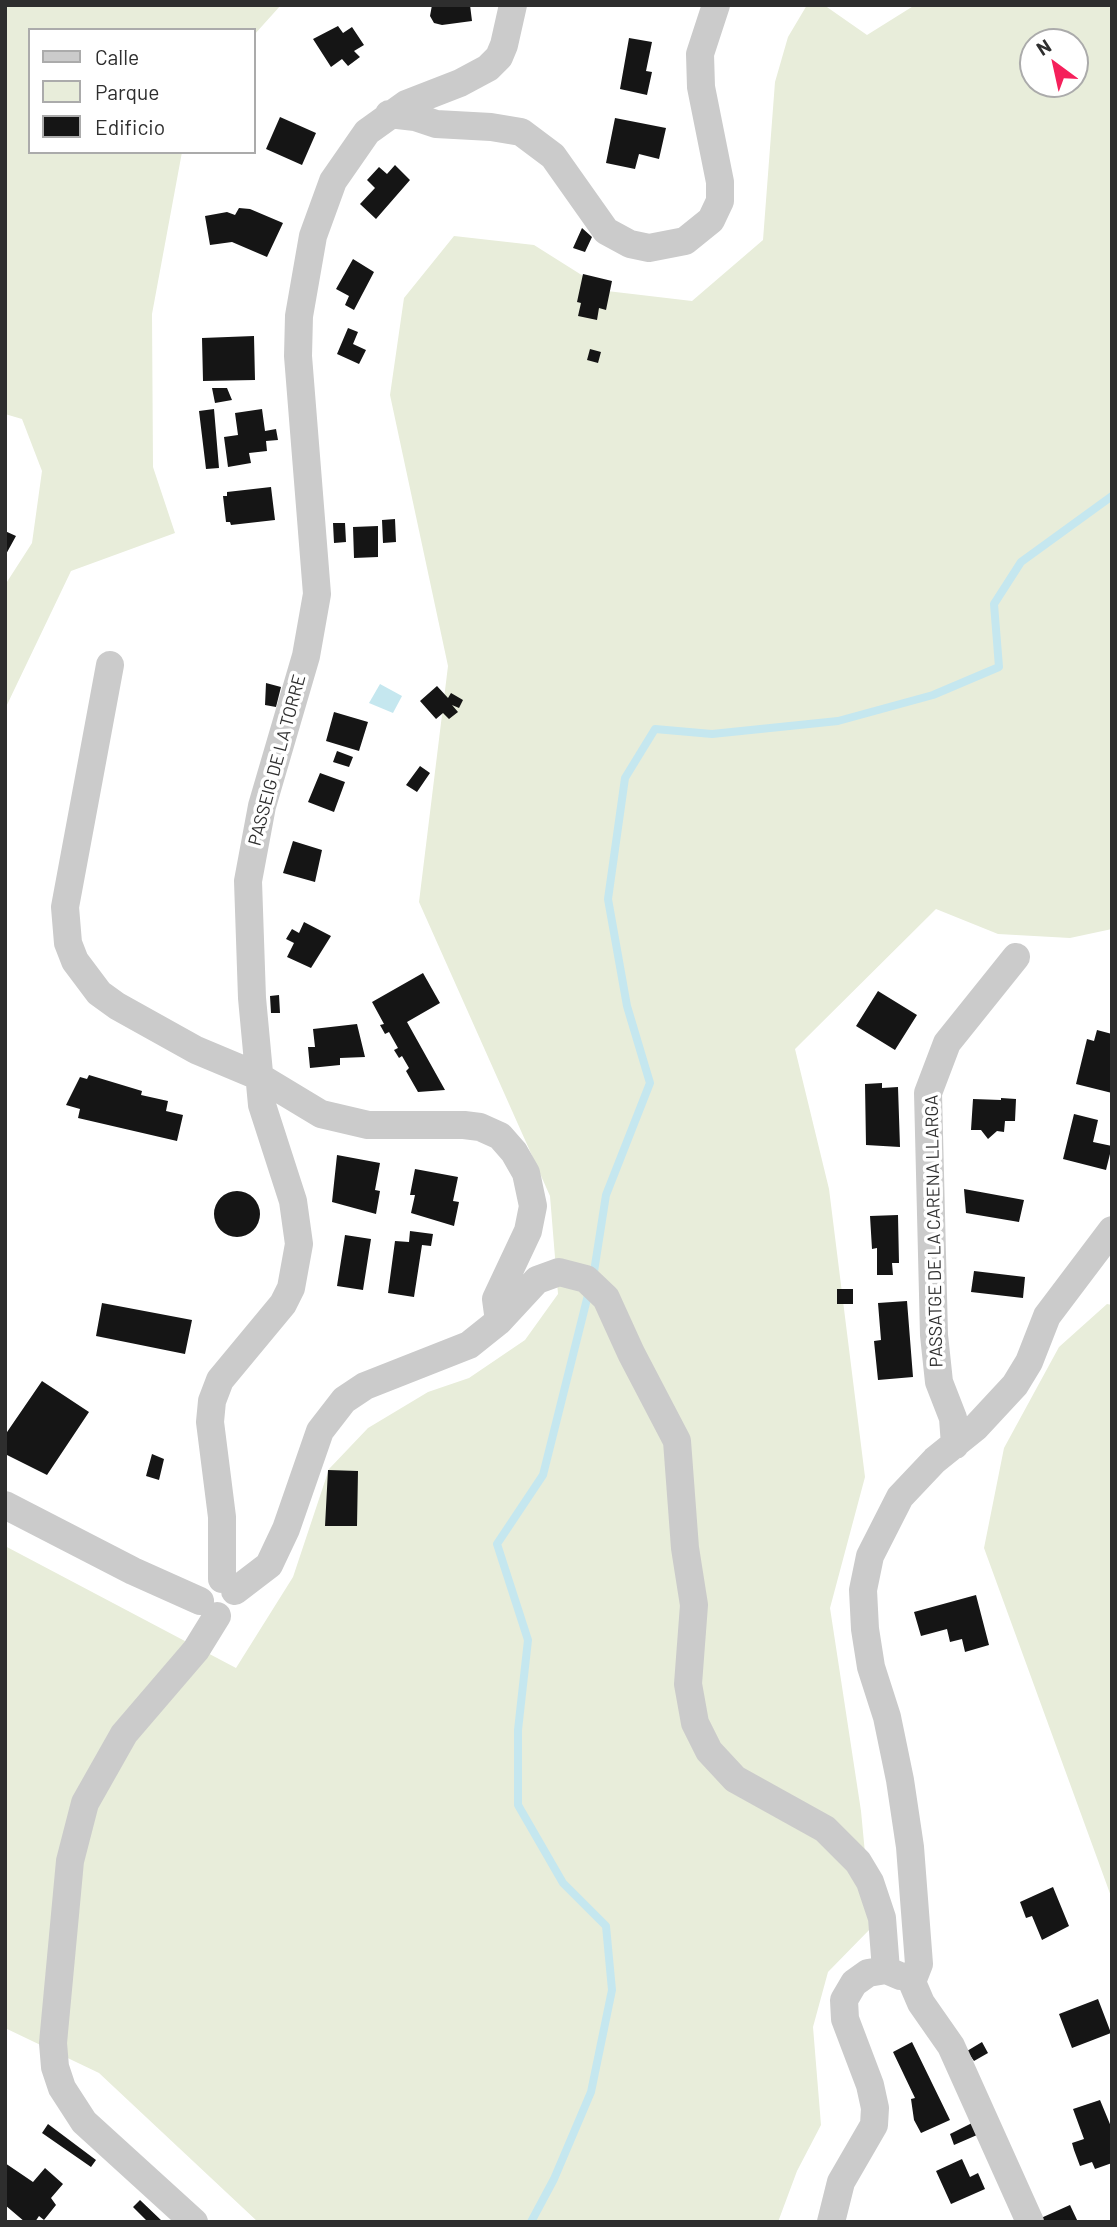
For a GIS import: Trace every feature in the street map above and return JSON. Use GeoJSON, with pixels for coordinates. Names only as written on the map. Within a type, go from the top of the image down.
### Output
{"type":"FeatureCollection","features":[{"type":"Feature","properties":{"kind":"street","name":"PASSEIG DE LA TORRE"},"geometry":{"type":"LineString","coordinates":[[228,1585],[210,1422],[212,1401],[220,1380],[283,1304],[291,1289],[299,1244],[293,1201],[271,1139],[258,1076],[248,881],[262,806],[314,623],[317,594],[300,394],[299,316],[313,236],[333,181],[367,132],[406,104],[477,76],[488,68],[499,57],[504,45],[513,5]]}},
{"type":"Feature","properties":{"kind":"street"},"geometry":{"type":"LineString","coordinates":[[389,114],[415,117],[436,124],[491,127],[521,132],[553,156],[606,232],[630,244],[649,248],[685,242],[711,220],[720,201],[716,158],[701,87],[700,54],[716,5]]}},
{"type":"Feature","properties":{"kind":"street"},"geometry":{"type":"LineString","coordinates":[[110,665],[65,907],[68,943],[75,961],[99,993],[117,1006],[196,1050],[258,1076],[299,1104],[342,1121],[368,1125],[480,1127],[500,1136],[508,1143],[530,1183],[533,1206],[528,1231],[496,1299],[499,1321]]}},
{"type":"Feature","properties":{"kind":"street","name":"PASSATGE DE LA CARENA LLARGA"},"geometry":{"type":"LineString","coordinates":[[954,1445],[953,1418],[939,1382],[934,1335],[928,1093],[947,1043],[1016,957]]}},
{"type":"Feature","properties":{"kind":"street"},"geometry":{"type":"LineString","coordinates":[[912,1982],[919,1964],[910,1847],[887,1717],[871,1667],[863,1590],[870,1556],[900,1497],[976,1427],[1015,1385],[1029,1362],[1047,1316],[1112,1230]]}},
{"type":"Feature","properties":{"kind":"street"},"geometry":{"type":"LineString","coordinates":[[194,2222],[84,2122],[62,2088],[55,2067],[53,2043],[70,1861],[85,1803],[124,1734],[196,1650],[209,1608],[205,1584],[228,1585],[269,1565],[286,1529],[309,1455],[329,1415],[365,1386],[469,1345],[499,1321],[537,1280],[559,1272],[586,1279],[607,1298],[631,1353],[677,1441],[684,1548],[694,1605],[688,1684],[695,1723],[709,1751],[734,1779],[825,1829],[858,1862],[870,1882],[882,1918],[886,1970]]}},
{"type":"Feature","properties":{"kind":"street"},"geometry":{"type":"LineString","coordinates":[[5,1505],[209,1608]]}},
{"type":"Feature","properties":{"kind":"street"},"geometry":{"type":"LineString","coordinates":[[831,2222],[841,2182],[874,2125],[875,2108],[870,2085],[845,2019],[844,2000],[854,1983],[868,1973],[886,1970],[912,1982],[921,2003],[951,2046],[1030,2222]]}},
{"type":"Feature","properties":{"kind":"green space"},"geometry":{"type":"Polygon","coordinates":[[[5,5],[281,5],[256,33],[256,28],[28,28],[28,154],[182,154],[152,314],[153,467],[175,533],[71,571],[5,709],[5,585],[32,543],[42,471],[22,419],[5,414],[5,5]]]}},
{"type":"Feature","properties":{"kind":"green space"},"geometry":{"type":"Polygon","coordinates":[[[807,5],[824,5],[867,35],[915,5],[1112,5],[1112,929],[1070,938],[998,934],[936,909],[795,1049],[829,1189],[865,1477],[830,1608],[861,1811],[872,1927],[828,1972],[813,2027],[821,2125],[797,2171],[778,2222],[258,2222],[99,2073],[5,2028],[5,1546],[236,1668],[293,1577],[329,1469],[368,1428],[428,1392],[469,1378],[525,1340],[558,1294],[550,1196],[419,902],[448,666],[390,395],[404,298],[454,236],[534,245],[607,291],[692,301],[763,240],[775,82],[788,37],[807,5]]]}},
{"type":"Feature","properties":{"kind":"green space"},"geometry":{"type":"Polygon","coordinates":[[[1107,1304],[1112,1305],[1112,1899],[984,1548],[1004,1448],[1059,1347],[1107,1304]]]}},
{"type":"Feature","properties":{"kind":"water"},"geometry":{"type":"Polygon","coordinates":[[[380,684],[402,696],[393,713],[369,703],[380,684]]]}},
{"type":"Feature","properties":{"kind":"building"},"geometry":{"type":"Polygon","coordinates":[[[432,5],[470,5],[472,21],[442,25],[434,23],[430,16],[432,5]]]}},
{"type":"Feature","properties":{"kind":"building"},"geometry":{"type":"Polygon","coordinates":[[[338,26],[343,33],[352,27],[364,45],[354,51],[360,57],[348,66],[342,59],[331,67],[313,39],[338,26]]]}},
{"type":"Feature","properties":{"kind":"building"},"geometry":{"type":"Polygon","coordinates":[[[629,38],[652,42],[646,71],[652,72],[647,95],[620,89],[629,38]]]}},
{"type":"Feature","properties":{"kind":"building"},"geometry":{"type":"Polygon","coordinates":[[[280,117],[316,133],[302,165],[266,149],[280,117]]]}},
{"type":"Feature","properties":{"kind":"building"},"geometry":{"type":"Polygon","coordinates":[[[615,118],[666,128],[659,159],[639,154],[635,169],[606,163],[615,118]]]}},
{"type":"Feature","properties":{"kind":"building"},"geometry":{"type":"Polygon","coordinates":[[[395,165],[410,180],[376,219],[360,204],[375,188],[367,180],[379,167],[387,174],[395,165]]]}},
{"type":"Feature","properties":{"kind":"building"},"geometry":{"type":"Polygon","coordinates":[[[239,208],[250,209],[283,223],[267,257],[232,242],[210,245],[205,216],[227,212],[235,215],[239,208]]]}},
{"type":"Feature","properties":{"kind":"building"},"geometry":{"type":"Polygon","coordinates":[[[582,228],[592,237],[585,252],[573,248],[582,228]]]}},
{"type":"Feature","properties":{"kind":"building"},"geometry":{"type":"Polygon","coordinates":[[[353,259],[374,272],[354,310],[345,305],[349,296],[336,289],[353,259]]]}},
{"type":"Feature","properties":{"kind":"building"},"geometry":{"type":"Polygon","coordinates":[[[583,274],[612,281],[606,310],[599,308],[597,320],[578,316],[581,303],[577,302],[583,274]]]}},
{"type":"Feature","properties":{"kind":"building"},"geometry":{"type":"Polygon","coordinates":[[[348,328],[358,332],[353,344],[366,350],[359,364],[337,354],[348,328]]]}},
{"type":"Feature","properties":{"kind":"building"},"geometry":{"type":"Polygon","coordinates":[[[254,336],[255,380],[203,381],[202,338],[254,336]]]}},
{"type":"Feature","properties":{"kind":"building"},"geometry":{"type":"Polygon","coordinates":[[[590,349],[601,352],[598,363],[587,360],[590,349]]]}},
{"type":"Feature","properties":{"kind":"building"},"geometry":{"type":"Polygon","coordinates":[[[212,388],[227,388],[232,400],[215,403],[212,388]]]}},
{"type":"Feature","properties":{"kind":"building"},"geometry":{"type":"Polygon","coordinates":[[[214,409],[219,468],[206,469],[199,411],[214,409]]]}},
{"type":"Feature","properties":{"kind":"building"},"geometry":{"type":"Polygon","coordinates":[[[262,409],[265,431],[276,429],[278,440],[266,441],[267,451],[249,453],[251,463],[228,467],[224,437],[238,435],[235,413],[262,409]]]}},
{"type":"Feature","properties":{"kind":"building"},"geometry":{"type":"Polygon","coordinates":[[[271,487],[275,520],[231,525],[226,522],[223,496],[227,496],[227,492],[271,487]]]}},
{"type":"Feature","properties":{"kind":"building"},"geometry":{"type":"Polygon","coordinates":[[[395,519],[396,542],[383,543],[382,520],[395,519]]]}},
{"type":"Feature","properties":{"kind":"building"},"geometry":{"type":"Polygon","coordinates":[[[333,523],[345,523],[346,542],[334,543],[333,523]]]}},
{"type":"Feature","properties":{"kind":"building"},"geometry":{"type":"Polygon","coordinates":[[[378,526],[378,557],[354,558],[353,527],[378,526]]]}},
{"type":"Feature","properties":{"kind":"building"},"geometry":{"type":"Polygon","coordinates":[[[5,531],[16,536],[5,556],[5,531]]]}},
{"type":"Feature","properties":{"kind":"building"},"geometry":{"type":"Polygon","coordinates":[[[266,683],[281,687],[276,707],[265,705],[266,683]]]}},
{"type":"Feature","properties":{"kind":"building"},"geometry":{"type":"Polygon","coordinates":[[[437,686],[448,698],[451,693],[463,700],[459,708],[452,705],[458,712],[449,719],[443,713],[436,719],[420,701],[437,686]]]}},
{"type":"Feature","properties":{"kind":"building"},"geometry":{"type":"Polygon","coordinates":[[[334,712],[368,722],[359,751],[326,741],[334,712]]]}},
{"type":"Feature","properties":{"kind":"building"},"geometry":{"type":"Polygon","coordinates":[[[337,751],[353,757],[349,767],[333,762],[337,751]]]}},
{"type":"Feature","properties":{"kind":"building"},"geometry":{"type":"Polygon","coordinates":[[[420,766],[430,773],[417,792],[406,785],[420,766]]]}},
{"type":"Feature","properties":{"kind":"building"},"geometry":{"type":"Polygon","coordinates":[[[320,773],[345,782],[334,812],[308,802],[320,773]]]}},
{"type":"Feature","properties":{"kind":"building"},"geometry":{"type":"Polygon","coordinates":[[[293,841],[322,850],[315,882],[283,873],[293,841]]]}},
{"type":"Feature","properties":{"kind":"building"},"geometry":{"type":"Polygon","coordinates":[[[304,922],[331,936],[311,968],[287,957],[294,943],[286,939],[292,929],[299,933],[304,922]]]}},
{"type":"Feature","properties":{"kind":"building"},"geometry":{"type":"Polygon","coordinates":[[[423,973],[440,1003],[407,1022],[445,1090],[418,1092],[406,1071],[409,1068],[402,1056],[399,1058],[394,1050],[398,1048],[389,1032],[385,1034],[380,1025],[384,1024],[372,1002],[423,973]]]}},
{"type":"Feature","properties":{"kind":"building"},"geometry":{"type":"Polygon","coordinates":[[[878,991],[917,1015],[895,1050],[856,1026],[878,991]]]}},
{"type":"Feature","properties":{"kind":"building"},"geometry":{"type":"Polygon","coordinates":[[[279,995],[280,1013],[271,1013],[270,996],[279,995]]]}},
{"type":"Feature","properties":{"kind":"building"},"geometry":{"type":"Polygon","coordinates":[[[357,1024],[365,1057],[340,1058],[340,1065],[310,1068],[308,1047],[315,1047],[313,1029],[357,1024]]]}},
{"type":"Feature","properties":{"kind":"building"},"geometry":{"type":"Polygon","coordinates":[[[1097,1030],[1112,1034],[1112,1093],[1076,1084],[1087,1039],[1094,1041],[1097,1030]]]}},
{"type":"Feature","properties":{"kind":"building"},"geometry":{"type":"Polygon","coordinates":[[[89,1075],[142,1091],[141,1095],[168,1101],[166,1111],[183,1115],[177,1141],[78,1118],[80,1109],[66,1105],[80,1077],[87,1079],[89,1075]]]}},
{"type":"Feature","properties":{"kind":"building"},"geometry":{"type":"Polygon","coordinates":[[[882,1083],[882,1088],[898,1087],[900,1147],[866,1145],[865,1084],[882,1083]]]}},
{"type":"Feature","properties":{"kind":"building"},"geometry":{"type":"Polygon","coordinates":[[[973,1099],[1016,1099],[1015,1121],[1005,1121],[1004,1132],[997,1131],[988,1139],[981,1130],[971,1130],[973,1099]]]}},
{"type":"Feature","properties":{"kind":"building"},"geometry":{"type":"Polygon","coordinates":[[[1074,1114],[1098,1120],[1093,1142],[1112,1146],[1106,1170],[1063,1159],[1074,1114]]]}},
{"type":"Feature","properties":{"kind":"building"},"geometry":{"type":"Polygon","coordinates":[[[337,1155],[380,1163],[375,1190],[380,1191],[376,1214],[332,1202],[337,1155]]]}},
{"type":"Feature","properties":{"kind":"building"},"geometry":{"type":"Polygon","coordinates":[[[415,1169],[458,1177],[453,1201],[459,1202],[454,1226],[411,1213],[415,1195],[410,1195],[415,1169]]]}},
{"type":"Feature","properties":{"kind":"building"},"geometry":{"type":"Polygon","coordinates":[[[964,1189],[1024,1200],[1019,1222],[966,1213],[964,1189]]]}},
{"type":"Feature","properties":{"kind":"building"},"geometry":{"type":"Polygon","coordinates":[[[237,1191],[253,1198],[260,1214],[253,1230],[237,1237],[221,1230],[214,1214],[221,1198],[237,1191]]]}},
{"type":"Feature","properties":{"kind":"building"},"geometry":{"type":"Polygon","coordinates":[[[898,1215],[899,1263],[892,1263],[893,1275],[877,1275],[877,1248],[872,1249],[870,1216],[898,1215]]]}},
{"type":"Feature","properties":{"kind":"building"},"geometry":{"type":"Polygon","coordinates":[[[410,1231],[433,1234],[431,1246],[422,1245],[414,1297],[388,1293],[395,1241],[409,1242],[410,1231]]]}},
{"type":"Feature","properties":{"kind":"building"},"geometry":{"type":"Polygon","coordinates":[[[345,1235],[371,1239],[363,1290],[337,1286],[345,1235]]]}},
{"type":"Feature","properties":{"kind":"building"},"geometry":{"type":"Polygon","coordinates":[[[974,1271],[1025,1277],[1023,1298],[971,1292],[974,1271]]]}},
{"type":"Feature","properties":{"kind":"building"},"geometry":{"type":"Polygon","coordinates":[[[837,1289],[853,1289],[853,1304],[837,1304],[837,1289]]]}},
{"type":"Feature","properties":{"kind":"building"},"geometry":{"type":"Polygon","coordinates":[[[907,1301],[913,1377],[878,1380],[874,1341],[881,1340],[878,1303],[907,1301]]]}},
{"type":"Feature","properties":{"kind":"building"},"geometry":{"type":"Polygon","coordinates":[[[102,1303],[192,1320],[185,1354],[96,1336],[102,1303]]]}},
{"type":"Feature","properties":{"kind":"building"},"geometry":{"type":"Polygon","coordinates":[[[42,1381],[89,1412],[47,1475],[5,1454],[5,1435],[42,1381]]]}},
{"type":"Feature","properties":{"kind":"building"},"geometry":{"type":"Polygon","coordinates":[[[152,1454],[164,1459],[159,1480],[146,1476],[152,1454]]]}},
{"type":"Feature","properties":{"kind":"building"},"geometry":{"type":"Polygon","coordinates":[[[328,1470],[358,1471],[357,1526],[325,1526],[328,1470]]]}},
{"type":"Feature","properties":{"kind":"building"},"geometry":{"type":"Polygon","coordinates":[[[976,1595],[989,1645],[965,1652],[962,1639],[950,1642],[947,1629],[921,1636],[914,1612],[976,1595]]]}},
{"type":"Feature","properties":{"kind":"building"},"geometry":{"type":"Polygon","coordinates":[[[1053,1887],[1069,1926],[1042,1940],[1032,1916],[1026,1918],[1020,1902],[1053,1887]]]}},
{"type":"Feature","properties":{"kind":"building"},"geometry":{"type":"Polygon","coordinates":[[[1098,1999],[1111,2033],[1072,2048],[1059,2014],[1098,1999]]]}},
{"type":"Feature","properties":{"kind":"building"},"geometry":{"type":"Polygon","coordinates":[[[912,2042],[950,2120],[921,2133],[914,2120],[911,2099],[915,2098],[893,2052],[912,2042]]]}},
{"type":"Feature","properties":{"kind":"building"},"geometry":{"type":"Polygon","coordinates":[[[982,2042],[988,2053],[974,2061],[967,2051],[982,2042]]]}},
{"type":"Feature","properties":{"kind":"building"},"geometry":{"type":"Polygon","coordinates":[[[1100,2100],[1112,2129],[1112,2163],[1095,2169],[1092,2162],[1080,2166],[1074,2150],[1072,2143],[1084,2139],[1073,2109],[1100,2100]]]}},
{"type":"Feature","properties":{"kind":"building"},"geometry":{"type":"Polygon","coordinates":[[[972,2123],[977,2135],[954,2145],[950,2134],[972,2123]]]}},
{"type":"Feature","properties":{"kind":"building"},"geometry":{"type":"Polygon","coordinates":[[[48,2124],[96,2160],[91,2167],[42,2133],[48,2124]]]}},
{"type":"Feature","properties":{"kind":"building"},"geometry":{"type":"Polygon","coordinates":[[[962,2159],[970,2177],[978,2173],[985,2189],[951,2204],[936,2171],[962,2159]]]}},
{"type":"Feature","properties":{"kind":"building"},"geometry":{"type":"Polygon","coordinates":[[[5,2163],[33,2182],[45,2168],[63,2184],[51,2198],[56,2205],[44,2220],[39,2216],[35,2222],[25,2222],[5,2205],[5,2163]]]}},
{"type":"Feature","properties":{"kind":"building"},"geometry":{"type":"Polygon","coordinates":[[[140,2200],[163,2222],[148,2222],[133,2207],[140,2200]]]}},
{"type":"Feature","properties":{"kind":"building"},"geometry":{"type":"Polygon","coordinates":[[[1070,2205],[1078,2222],[1042,2222],[1041,2218],[1070,2205]]]}},
{"type":"Feature","properties":{"kind":"waterway"},"geometry":{"type":"LineString","coordinates":[[593,1278],[606,1195],[650,1083],[627,1006],[608,899],[625,778],[655,729],[712,734],[838,721],[933,695],[999,667],[994,604],[1021,562],[1112,496]]}},
{"type":"Feature","properties":{"kind":"waterway"},"geometry":{"type":"LineString","coordinates":[[531,2222],[554,2179],[591,2092],[612,1990],[606,1926],[563,1883],[518,1805],[518,1730],[528,1640],[497,1544],[543,1475],[589,1291]]}}]}
